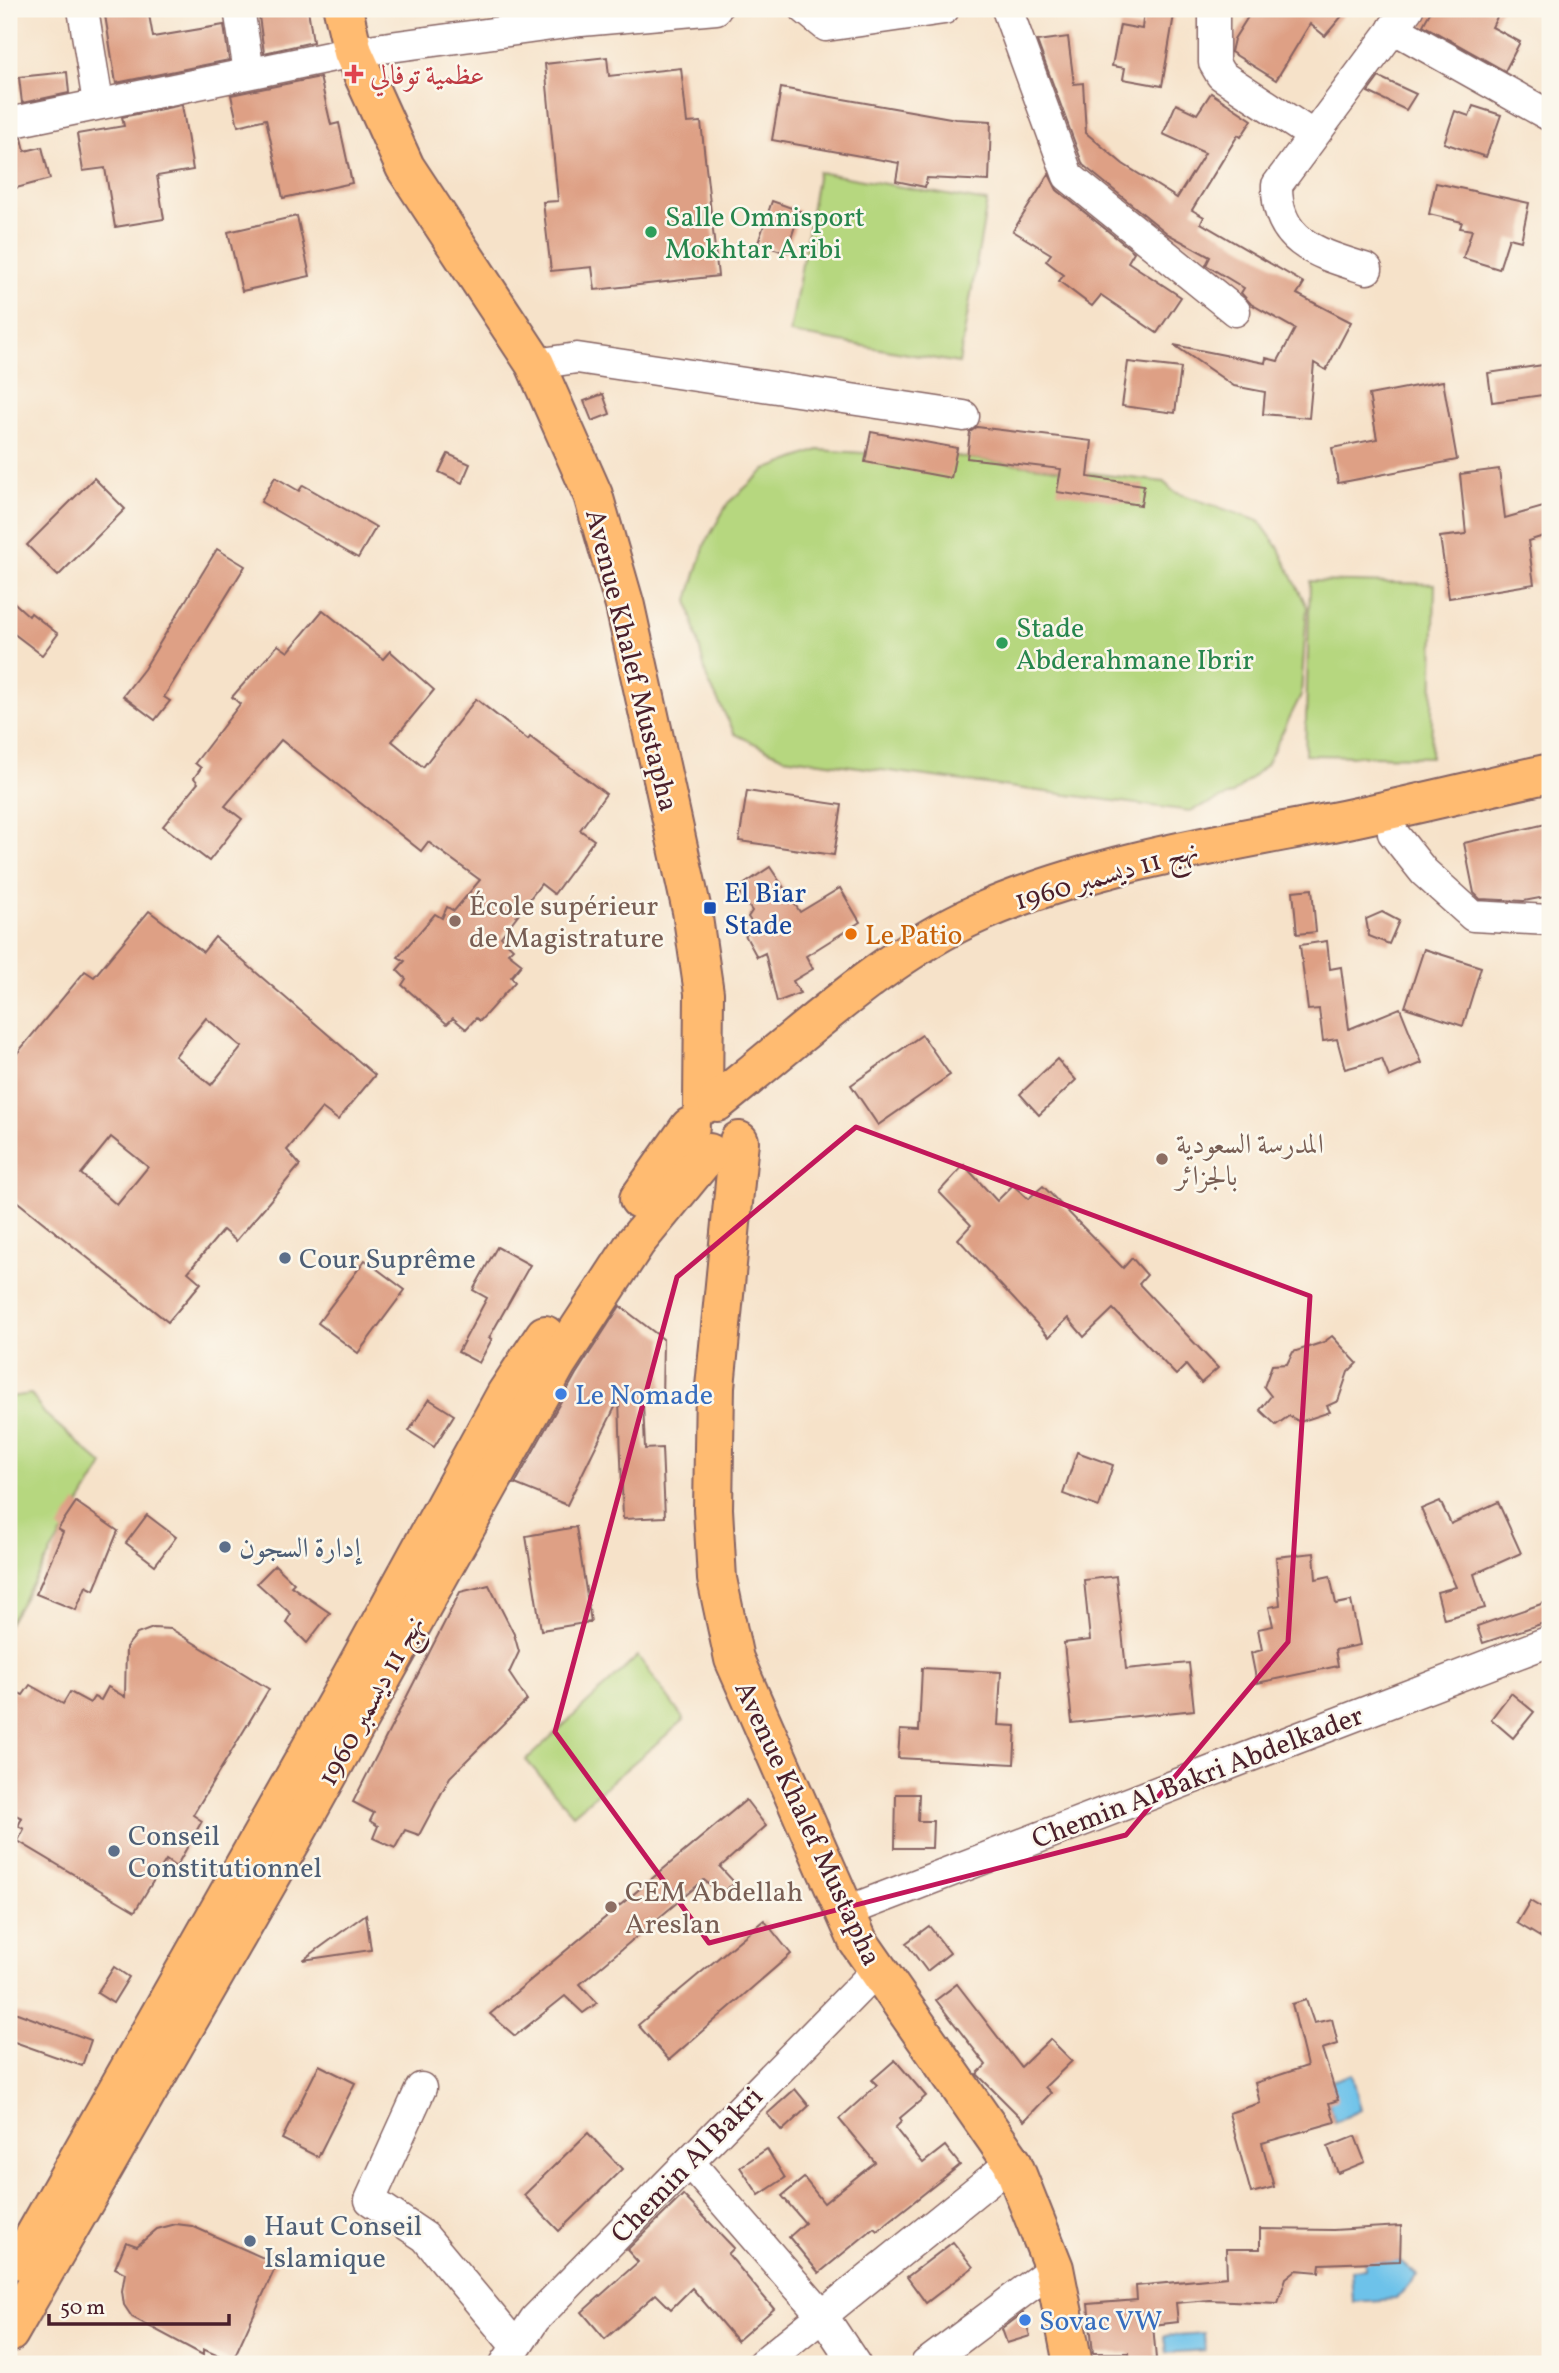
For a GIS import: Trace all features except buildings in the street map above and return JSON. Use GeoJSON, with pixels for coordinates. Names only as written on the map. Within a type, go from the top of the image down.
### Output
{"type":"FeatureCollection","features":[{"type":"Feature","properties":{"kind":"main road","name":"Avenue Khalef Mustapha"},"geometry":{"type":"LineString","coordinates":[[343,9],[353,52],[405,167],[535,364],[593,495],[625,606],[692,911],[720,1123],[729,1233],[715,1387],[713,1509],[718,1579],[734,1659],[845,1912],[877,1971],[1012,2162],[1054,2269],[1073,2364]]}},
{"type":"Feature","properties":{"kind":"main road","name":"نهج 11 ديسمبر 1960"},"geometry":{"type":"LineString","coordinates":[[9,2281],[340,1697],[506,1394],[720,1123],[885,971],[978,913],[1043,889],[1218,842],[1378,813],[1550,773]]}},
{"type":"Feature","properties":{"kind":"main road","name":"نهج 11 ديسمبر 1960"},"geometry":{"type":"LineString","coordinates":[[9,2333],[280,1860],[557,1363],[636,1242],[720,1123],[779,1082],[940,959],[975,940],[1097,897],[1234,864],[1393,833],[1550,798]]}},
{"type":"Feature","properties":{"kind":"street"},"geometry":{"type":"LineString","coordinates":[[83,9],[98,103]]}},
{"type":"Feature","properties":{"kind":"street"},"geometry":{"type":"LineString","coordinates":[[239,9],[249,72]]}},
{"type":"Feature","properties":{"kind":"street"},"geometry":{"type":"LineString","coordinates":[[9,123],[353,52],[581,21],[716,9]]}},
{"type":"Feature","properties":{"kind":"street"},"geometry":{"type":"LineString","coordinates":[[805,9],[826,26],[944,9]]}},
{"type":"Feature","properties":{"kind":"street"},"geometry":{"type":"LineString","coordinates":[[1007,9],[1069,176],[1235,312]]}},
{"type":"Feature","properties":{"kind":"street"},"geometry":{"type":"LineString","coordinates":[[1214,9],[1214,64],[1221,75],[1312,135]]}},
{"type":"Feature","properties":{"kind":"street"},"geometry":{"type":"LineString","coordinates":[[1367,269],[1304,244],[1286,229],[1276,208],[1277,186],[1312,135],[1401,18],[1550,116]]}},
{"type":"Feature","properties":{"kind":"street"},"geometry":{"type":"LineString","coordinates":[[535,364],[577,358],[964,416]]}},
{"type":"Feature","properties":{"kind":"street"},"geometry":{"type":"LineString","coordinates":[[1393,833],[1424,872],[1473,916],[1550,920]]}},
{"type":"Feature","properties":{"kind":"street","name":"Chemin Al Bakri Abdelkader"},"geometry":{"type":"LineString","coordinates":[[845,1912],[1550,1641]]}},
{"type":"Feature","properties":{"kind":"street","name":"Chemin Al Bakri"},"geometry":{"type":"LineString","coordinates":[[510,2355],[535,2319],[877,1971]]}},
{"type":"Feature","properties":{"kind":"street"},"geometry":{"type":"LineString","coordinates":[[421,2088],[370,2200],[425,2237],[510,2355]]}},
{"type":"Feature","properties":{"kind":"street"},"geometry":{"type":"LineString","coordinates":[[689,2162],[822,2316],[855,2364]]}},
{"type":"Feature","properties":{"kind":"street"},"geometry":{"type":"LineString","coordinates":[[762,2364],[1012,2162]]}},
{"type":"Feature","properties":{"kind":"street"},"geometry":{"type":"LineString","coordinates":[[926,2364],[1054,2269]]}},
{"type":"Feature","properties":{"kind":"highlighted area"},"geometry":{"type":"Polygon","coordinates":[[[856,1127],[1310,1296],[1288,1642],[1126,1835],[709,1943],[555,1732],[677,1277],[856,1127]]]}},
{"type":"Feature","properties":{"kind":"green space"},"geometry":{"type":"Polygon","coordinates":[[[818,172],[987,202],[959,363],[790,333],[818,172]]]}},
{"type":"Feature","properties":{"kind":"green space","name":"Stade Abderahmane Ibrir"},"geometry":{"type":"Polygon","coordinates":[[[901,445],[967,458],[1164,482],[1174,492],[1259,521],[1278,547],[1307,607],[1301,695],[1266,765],[1233,794],[1190,811],[783,757],[735,734],[707,679],[688,600],[705,544],[728,503],[765,470],[818,450],[893,455],[901,445]]]}},
{"type":"Feature","properties":{"kind":"green space"},"geometry":{"type":"Polygon","coordinates":[[[1310,581],[1435,584],[1431,757],[1305,755],[1310,581]]]}},
{"type":"Feature","properties":{"kind":"green space"},"geometry":{"type":"Polygon","coordinates":[[[31,1394],[44,1413],[103,1465],[9,1623],[9,1397],[31,1394]]]}},
{"type":"Feature","properties":{"kind":"green space"},"geometry":{"type":"Polygon","coordinates":[[[638,1656],[684,1720],[573,1814],[526,1760],[638,1656]]]}},
{"type":"Feature","properties":{"kind":"water"},"geometry":{"type":"Polygon","coordinates":[[[1352,2074],[1361,2110],[1335,2122],[1329,2103],[1332,2081],[1352,2074]]]}},
{"type":"Feature","properties":{"kind":"water"},"geometry":{"type":"Polygon","coordinates":[[[1365,2247],[1380,2261],[1400,2261],[1417,2275],[1396,2299],[1353,2302],[1351,2270],[1365,2269],[1365,2247]]]}},
{"type":"Feature","properties":{"kind":"water"},"geometry":{"type":"Polygon","coordinates":[[[1204,2333],[1205,2350],[1166,2353],[1164,2336],[1204,2333]]]}},
{"type":"Feature","properties":{"kind":"place","name":"عظمية توفالي"},"geometry":{"type":"Point","coordinates":[354,74]}},
{"type":"Feature","properties":{"kind":"place","name":"Salle Omnisport Mokhtar Aribi"},"geometry":{"type":"Point","coordinates":[651,232]}},
{"type":"Feature","properties":{"kind":"place","name":"Stade Abderahmane Ibrir"},"geometry":{"type":"Point","coordinates":[1002,643]}},
{"type":"Feature","properties":{"kind":"place","name":"El Biar Stade"},"geometry":{"type":"Point","coordinates":[710,908]}},
{"type":"Feature","properties":{"kind":"place","name":"École supérieur de Magistrature"},"geometry":{"type":"Point","coordinates":[455,921]}},
{"type":"Feature","properties":{"kind":"place","name":"Le Patio"},"geometry":{"type":"Point","coordinates":[851,934]}},
{"type":"Feature","properties":{"kind":"place","name":"المدرسة السعودية بالجزائر"},"geometry":{"type":"Point","coordinates":[1162,1159]}},
{"type":"Feature","properties":{"kind":"place","name":"Cour Suprême"},"geometry":{"type":"Point","coordinates":[285,1258]}},
{"type":"Feature","properties":{"kind":"place","name":"Le Nomade"},"geometry":{"type":"Point","coordinates":[561,1394]}},
{"type":"Feature","properties":{"kind":"place","name":"إدارة السجون"},"geometry":{"type":"Point","coordinates":[225,1547]}},
{"type":"Feature","properties":{"kind":"place","name":"Conseil Constitutionnel"},"geometry":{"type":"Point","coordinates":[114,1851]}},
{"type":"Feature","properties":{"kind":"place","name":"CEM Abdellah Areslan"},"geometry":{"type":"Point","coordinates":[611,1907]}},
{"type":"Feature","properties":{"kind":"place","name":"Haut Conseil Islamique"},"geometry":{"type":"Point","coordinates":[250,2241]}},
{"type":"Feature","properties":{"kind":"place","name":"Sovac VW"},"geometry":{"type":"Point","coordinates":[1025,2320]}}]}
